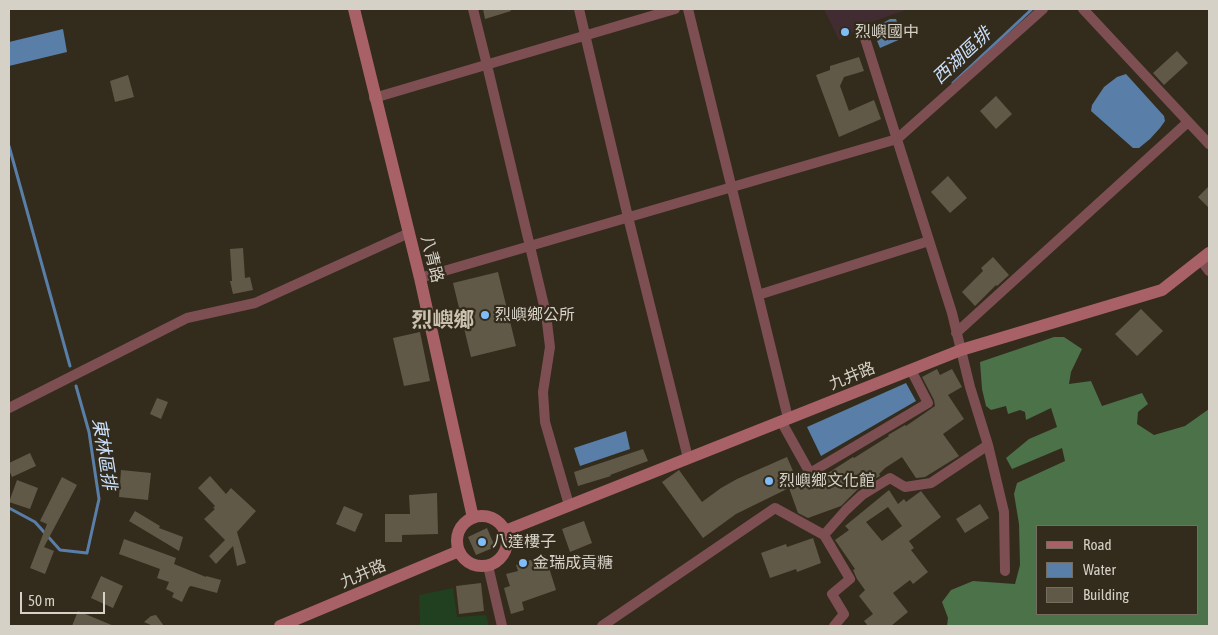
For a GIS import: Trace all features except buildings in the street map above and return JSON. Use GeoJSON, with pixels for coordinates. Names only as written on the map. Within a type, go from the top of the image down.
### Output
{"type":"FeatureCollection","features":[{"type":"Feature","properties":{"kind":"main road","name":"八青路"},"geometry":{"type":"LineString","coordinates":[[354,9],[374,98],[420,278],[473,518]]}},
{"type":"Feature","properties":{"kind":"main road","name":"九井路"},"geometry":{"type":"LineString","coordinates":[[505,531],[961,350],[1162,290],[1205,256]]}},
{"type":"Feature","properties":{"kind":"main road"},"geometry":{"type":"LineString","coordinates":[[480,516],[495,520],[505,531],[507,545],[504,552],[494,563],[488,566],[474,565],[468,562],[459,551],[458,535],[466,522],[473,518],[480,516]]}},
{"type":"Feature","properties":{"kind":"main road","name":"九井路"},"geometry":{"type":"LineString","coordinates":[[280,626],[459,551]]}},
{"type":"Feature","properties":{"kind":"street"},"geometry":{"type":"LineString","coordinates":[[472,9],[488,64],[531,246],[549,332],[550,347],[543,392],[545,422],[569,505]]}},
{"type":"Feature","properties":{"kind":"street"},"geometry":{"type":"LineString","coordinates":[[579,9],[688,458]]}},
{"type":"Feature","properties":{"kind":"street"},"geometry":{"type":"LineString","coordinates":[[374,98],[675,9]]}},
{"type":"Feature","properties":{"kind":"street"},"geometry":{"type":"LineString","coordinates":[[688,9],[758,296],[785,420],[810,473],[928,403],[911,370]]}},
{"type":"Feature","properties":{"kind":"street"},"geometry":{"type":"LineString","coordinates":[[420,278],[897,139],[1042,9]]}},
{"type":"Feature","properties":{"kind":"street"},"geometry":{"type":"LineString","coordinates":[[1083,9],[1209,144]]}},
{"type":"Feature","properties":{"kind":"street"},"geometry":{"type":"LineString","coordinates":[[863,32],[929,241],[988,445],[1004,512],[1005,571]]}},
{"type":"Feature","properties":{"kind":"street"},"geometry":{"type":"LineString","coordinates":[[956,333],[1188,122]]}},
{"type":"Feature","properties":{"kind":"street"},"geometry":{"type":"LineString","coordinates":[[9,408],[187,318],[255,303],[409,233]]}},
{"type":"Feature","properties":{"kind":"street"},"geometry":{"type":"LineString","coordinates":[[758,296],[929,241]]}},
{"type":"Feature","properties":{"kind":"street"},"geometry":{"type":"LineString","coordinates":[[1205,256],[1209,271]]}},
{"type":"Feature","properties":{"kind":"street"},"geometry":{"type":"LineString","coordinates":[[824,535],[862,495],[890,478],[905,487],[931,484],[988,445]]}},
{"type":"Feature","properties":{"kind":"street"},"geometry":{"type":"LineString","coordinates":[[602,626],[775,508],[824,535],[850,579],[832,594],[844,614],[834,626]]}},
{"type":"Feature","properties":{"kind":"street"},"geometry":{"type":"LineString","coordinates":[[488,566],[502,626]]}},
{"type":"Feature","properties":{"kind":"shaded area","name":"烈嶼國中"},"geometry":{"type":"Polygon","coordinates":[[[824,9],[908,9],[869,23],[839,40],[824,9]]]}},
{"type":"Feature","properties":{"kind":"green space"},"geometry":{"type":"Polygon","coordinates":[[[1054,337],[1064,337],[1082,349],[1071,372],[1069,384],[1091,381],[1102,406],[1142,393],[1148,404],[1138,412],[1137,424],[1154,435],[1185,426],[1209,409],[1209,626],[947,626],[948,618],[942,602],[951,590],[973,581],[1015,584],[1020,565],[1019,524],[1014,494],[1017,483],[1065,461],[1062,448],[1012,469],[1006,458],[1029,439],[1057,427],[1051,408],[1026,420],[1025,412],[1020,410],[1008,414],[1006,406],[991,410],[986,406],[982,389],[980,362],[1054,337]]]}},
{"type":"Feature","properties":{"kind":"green space"},"geometry":{"type":"Polygon","coordinates":[[[453,588],[457,617],[486,615],[489,626],[420,626],[419,595],[453,588]]]}},
{"type":"Feature","properties":{"kind":"water"},"geometry":{"type":"Polygon","coordinates":[[[890,19],[896,19],[903,38],[880,48],[872,29],[890,19]]]}},
{"type":"Feature","properties":{"kind":"water"},"geometry":{"type":"Polygon","coordinates":[[[63,29],[67,52],[9,66],[9,42],[63,29]]]}},
{"type":"Feature","properties":{"kind":"water"},"geometry":{"type":"Polygon","coordinates":[[[1126,74],[1164,116],[1165,121],[1150,139],[1139,148],[1133,148],[1091,111],[1092,105],[1104,87],[1117,77],[1126,74]]]}},
{"type":"Feature","properties":{"kind":"water"},"geometry":{"type":"Polygon","coordinates":[[[906,383],[916,401],[821,456],[807,427],[906,383]]]}},
{"type":"Feature","properties":{"kind":"water"},"geometry":{"type":"Polygon","coordinates":[[[626,431],[630,449],[580,466],[574,448],[626,431]]]}},
{"type":"Feature","properties":{"kind":"waterway","name":"西湖區排"},"geometry":{"type":"LineString","coordinates":[[953,83],[1032,9]]}},
{"type":"Feature","properties":{"kind":"waterway","name":"東林區排"},"geometry":{"type":"LineString","coordinates":[[9,146],[70,366]]}},
{"type":"Feature","properties":{"kind":"waterway","name":"東林區排"},"geometry":{"type":"LineString","coordinates":[[9,508],[35,522],[60,550],[87,553],[99,499],[89,432],[76,386]]}},
{"type":"Feature","properties":{"kind":"place","name":"烈嶼國中"},"geometry":{"type":"Point","coordinates":[845,32]}},
{"type":"Feature","properties":{"kind":"place","name":"烈嶼鄉公所"},"geometry":{"type":"Point","coordinates":[485,315]}},
{"type":"Feature","properties":{"kind":"place","name":"烈嶼鄉文化館"},"geometry":{"type":"Point","coordinates":[769,481]}},
{"type":"Feature","properties":{"kind":"place","name":"八達樓子"},"geometry":{"type":"Point","coordinates":[482,542]}},
{"type":"Feature","properties":{"kind":"place","name":"金瑞成貢糖"},"geometry":{"type":"Point","coordinates":[523,563]}},
{"type":"Feature","properties":{"kind":"district","name":"烈嶼鄉"},"geometry":{"type":"Point","coordinates":[443,320]}}]}
